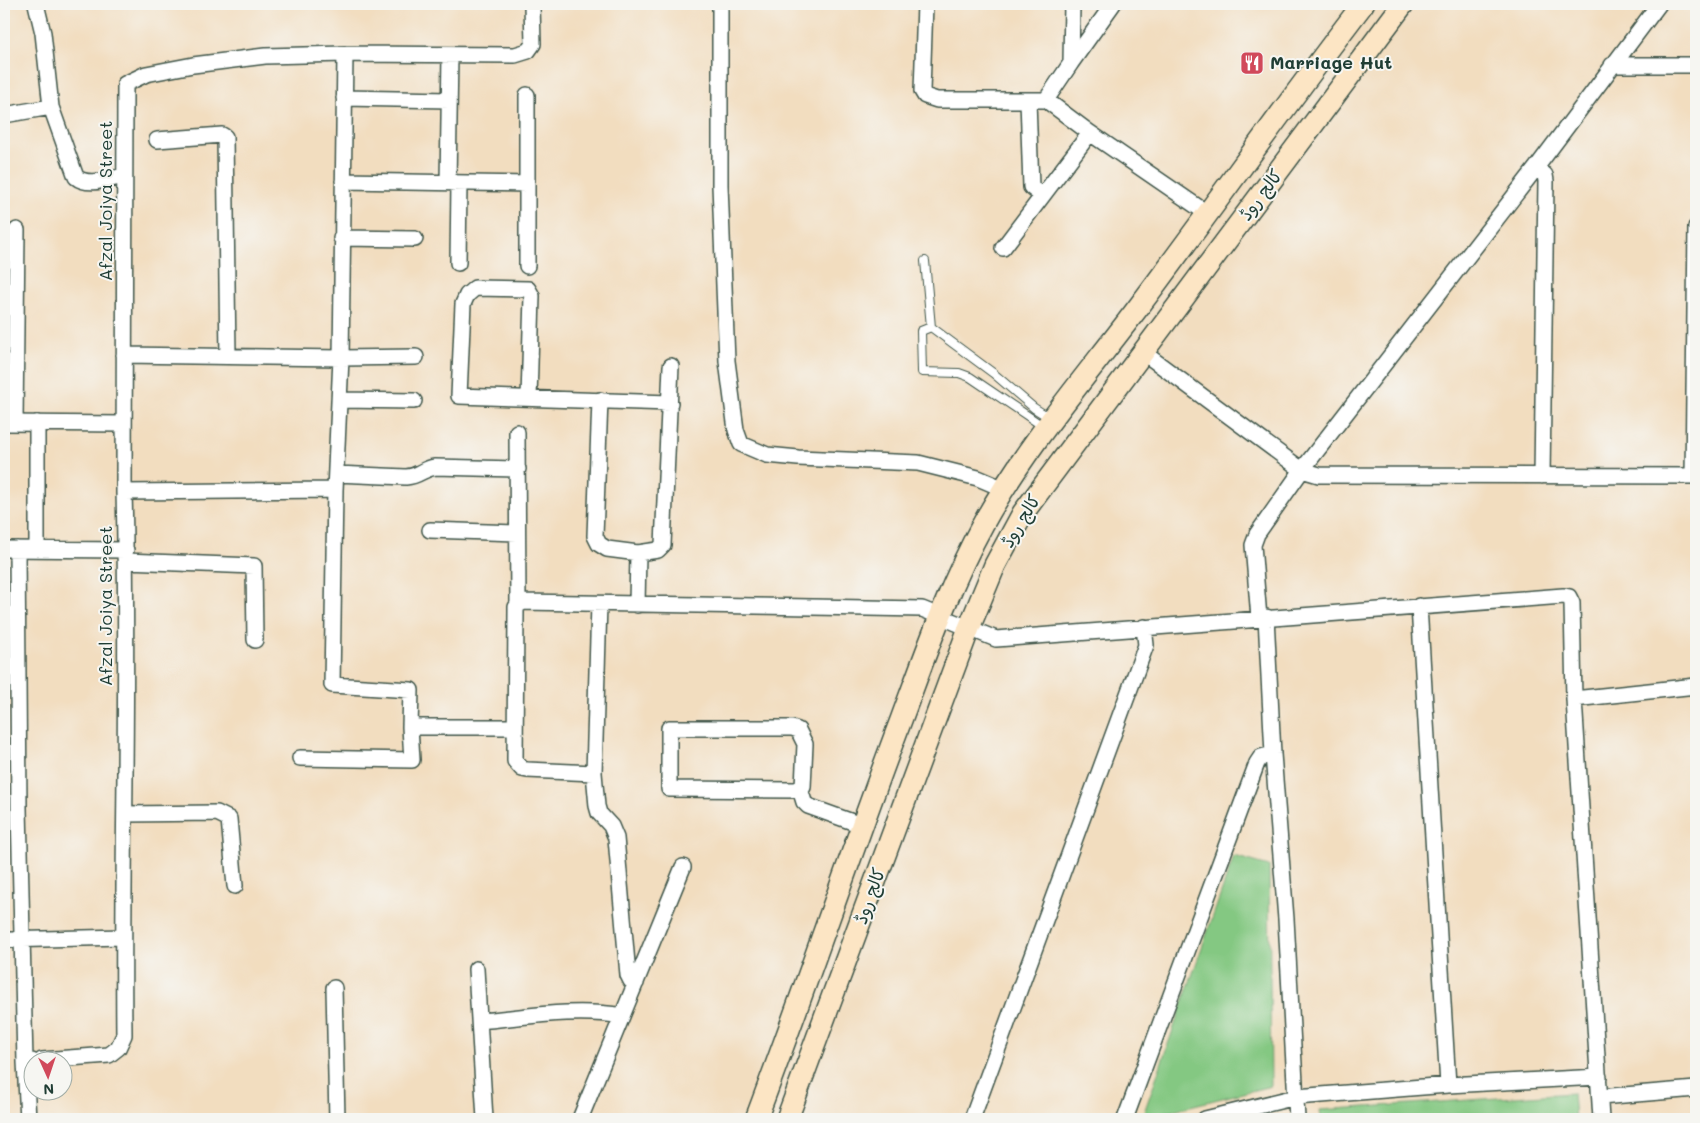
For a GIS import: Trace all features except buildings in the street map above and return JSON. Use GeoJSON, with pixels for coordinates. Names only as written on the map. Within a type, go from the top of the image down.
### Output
{"type":"FeatureCollection","features":[{"type":"Feature","properties":{"kind":"main road","name":"کالج روڈ"},"geometry":{"type":"LineString","coordinates":[[756,1119],[783,1048],[861,824],[939,616],[972,546],[1004,489],[1049,424],[1208,214],[1363,4]]}},
{"type":"Feature","properties":{"kind":"main road","name":"کالج روڈ"},"geometry":{"type":"LineString","coordinates":[[787,1119],[969,628],[995,565],[1024,513],[1403,4]]}},
{"type":"Feature","properties":{"kind":"main road"},"geometry":{"type":"LineString","coordinates":[[1135,311],[1161,330]]}},
{"type":"Feature","properties":{"kind":"street"},"geometry":{"type":"LineString","coordinates":[[36,4],[43,34],[51,107],[76,177],[81,181],[87,182],[124,176]]}},
{"type":"Feature","properties":{"kind":"street"},"geometry":{"type":"LineString","coordinates":[[300,758],[412,760],[410,690],[332,685],[335,490],[341,358],[341,238],[345,54],[515,55],[528,51],[533,44],[532,4]]}},
{"type":"Feature","properties":{"kind":"street"},"geometry":{"type":"LineString","coordinates":[[720,4],[720,186],[726,351],[736,430],[741,444],[767,454],[798,458],[918,463],[978,478],[1004,489]]}},
{"type":"Feature","properties":{"kind":"street"},"geometry":{"type":"LineString","coordinates":[[925,4],[922,91],[925,96],[937,100],[1046,100],[1090,133],[1208,214]]}},
{"type":"Feature","properties":{"kind":"street"},"geometry":{"type":"LineString","coordinates":[[1071,63],[1072,4]]}},
{"type":"Feature","properties":{"kind":"street"},"geometry":{"type":"LineString","coordinates":[[1046,100],[1113,4]]}},
{"type":"Feature","properties":{"kind":"street"},"geometry":{"type":"LineString","coordinates":[[1297,1119],[1286,919],[1262,617],[1253,545],[1257,534],[1302,470],[1536,168],[1659,4]]}},
{"type":"Feature","properties":{"kind":"street","name":"Afzal Joiya Street"},"geometry":{"type":"LineString","coordinates":[[72,1057],[109,1054],[118,1048],[124,1035],[122,937],[125,814],[126,556],[124,492],[125,84],[146,74],[193,64],[265,56],[345,54]]}},
{"type":"Feature","properties":{"kind":"street"},"geometry":{"type":"LineString","coordinates":[[450,55],[449,100],[458,263]]}},
{"type":"Feature","properties":{"kind":"street"},"geometry":{"type":"LineString","coordinates":[[1612,65],[1696,65]]}},
{"type":"Feature","properties":{"kind":"street"},"geometry":{"type":"LineString","coordinates":[[527,95],[527,266]]}},
{"type":"Feature","properties":{"kind":"street"},"geometry":{"type":"LineString","coordinates":[[344,98],[449,100]]}},
{"type":"Feature","properties":{"kind":"street"},"geometry":{"type":"LineString","coordinates":[[1028,100],[1031,187],[1042,196]]}},
{"type":"Feature","properties":{"kind":"street"},"geometry":{"type":"LineString","coordinates":[[4,115],[51,107]]}},
{"type":"Feature","properties":{"kind":"street"},"geometry":{"type":"LineString","coordinates":[[1003,248],[1090,133]]}},
{"type":"Feature","properties":{"kind":"street"},"geometry":{"type":"LineString","coordinates":[[157,140],[225,137],[228,356]]}},
{"type":"Feature","properties":{"kind":"street"},"geometry":{"type":"LineString","coordinates":[[1536,168],[1542,171],[1546,181],[1542,476]]}},
{"type":"Feature","properties":{"kind":"street"},"geometry":{"type":"LineString","coordinates":[[343,181],[527,184]]}},
{"type":"Feature","properties":{"kind":"street"},"geometry":{"type":"LineString","coordinates":[[1144,353],[1302,470],[1319,475],[1695,476],[1696,227]]}},
{"type":"Feature","properties":{"kind":"street"},"geometry":{"type":"LineString","coordinates":[[17,230],[9,423],[124,424]]}},
{"type":"Feature","properties":{"kind":"street"},"geometry":{"type":"LineString","coordinates":[[341,238],[415,239]]}},
{"type":"Feature","properties":{"kind":"street"},"geometry":{"type":"LineString","coordinates":[[528,398],[532,296],[528,289],[475,288],[467,295],[463,304],[459,396],[670,403]]}},
{"type":"Feature","properties":{"kind":"street"},"geometry":{"type":"LineString","coordinates":[[124,355],[341,358],[416,357]]}},
{"type":"Feature","properties":{"kind":"street"},"geometry":{"type":"LineString","coordinates":[[600,400],[595,536],[599,544],[607,549],[638,553],[658,550],[663,545],[671,366]]}},
{"type":"Feature","properties":{"kind":"street"},"geometry":{"type":"LineString","coordinates":[[340,400],[414,400]]}},
{"type":"Feature","properties":{"kind":"street"},"geometry":{"type":"LineString","coordinates":[[36,424],[37,549]]}},
{"type":"Feature","properties":{"kind":"street"},"geometry":{"type":"LineString","coordinates":[[517,432],[518,605],[516,610],[515,761],[522,769],[594,773]]}},
{"type":"Feature","properties":{"kind":"street"},"geometry":{"type":"LineString","coordinates":[[336,474],[406,477],[416,476],[427,468],[435,466],[518,469]]}},
{"type":"Feature","properties":{"kind":"street"},"geometry":{"type":"LineString","coordinates":[[124,492],[335,490]]}},
{"type":"Feature","properties":{"kind":"street"},"geometry":{"type":"LineString","coordinates":[[430,530],[517,533]]}},
{"type":"Feature","properties":{"kind":"street"},"geometry":{"type":"LineString","coordinates":[[28,1050],[10,636],[10,549],[37,549],[254,566],[255,640]]}},
{"type":"Feature","properties":{"kind":"street"},"geometry":{"type":"LineString","coordinates":[[637,605],[638,553]]}},
{"type":"Feature","properties":{"kind":"street"},"geometry":{"type":"LineString","coordinates":[[518,605],[529,601],[637,605],[922,609],[996,639],[1262,617],[1569,597],[1572,603],[1574,699],[1601,1119]]}},
{"type":"Feature","properties":{"kind":"street"},"geometry":{"type":"LineString","coordinates":[[600,604],[594,773],[597,806],[599,813],[611,826],[616,838],[628,975],[631,981],[636,983]]}},
{"type":"Feature","properties":{"kind":"street"},"geometry":{"type":"LineString","coordinates":[[1419,606],[1448,1086]]}},
{"type":"Feature","properties":{"kind":"street"},"geometry":{"type":"LineString","coordinates":[[972,1119],[1146,645],[1144,627]]}},
{"type":"Feature","properties":{"kind":"street"},"geometry":{"type":"LineString","coordinates":[[1574,699],[1696,686]]}},
{"type":"Feature","properties":{"kind":"street"},"geometry":{"type":"LineString","coordinates":[[410,727],[514,727]]}},
{"type":"Feature","properties":{"kind":"street"},"geometry":{"type":"LineString","coordinates":[[669,728],[792,728],[798,730],[804,744],[804,783],[800,789],[669,789],[669,728]]}},
{"type":"Feature","properties":{"kind":"street"},"geometry":{"type":"LineString","coordinates":[[1125,1119],[1257,763],[1261,757],[1273,754]]}},
{"type":"Feature","properties":{"kind":"street"},"geometry":{"type":"LineString","coordinates":[[800,789],[804,802],[808,806],[861,824]]}},
{"type":"Feature","properties":{"kind":"street"},"geometry":{"type":"LineString","coordinates":[[125,814],[217,814],[229,819],[236,886]]}},
{"type":"Feature","properties":{"kind":"street"},"geometry":{"type":"LineString","coordinates":[[580,1119],[683,867]]}},
{"type":"Feature","properties":{"kind":"street"},"geometry":{"type":"LineString","coordinates":[[4,940],[122,937]]}},
{"type":"Feature","properties":{"kind":"street"},"geometry":{"type":"LineString","coordinates":[[476,969],[484,1119]]}},
{"type":"Feature","properties":{"kind":"street"},"geometry":{"type":"LineString","coordinates":[[334,988],[337,1119]]}},
{"type":"Feature","properties":{"kind":"street"},"geometry":{"type":"LineString","coordinates":[[480,1021],[574,1012],[606,1013],[622,1016]]}},
{"type":"Feature","properties":{"kind":"street"},"geometry":{"type":"LineString","coordinates":[[1205,1119],[1239,1115],[1296,1097],[1599,1077]]}},
{"type":"Feature","properties":{"kind":"street"},"geometry":{"type":"LineString","coordinates":[[1600,1097],[1696,1089]]}},
{"type":"Feature","properties":{"kind":"street"},"geometry":{"type":"LineString","coordinates":[[28,1100],[28,1119]]}},
{"type":"Feature","properties":{"kind":"lane"},"geometry":{"type":"LineString","coordinates":[[925,260],[931,327],[993,372],[1034,408],[1049,424]]}},
{"type":"Feature","properties":{"kind":"lane"},"geometry":{"type":"LineString","coordinates":[[931,327],[921,331],[922,372],[959,373],[970,377],[1049,424]]}},
{"type":"Feature","properties":{"kind":"green space"},"geometry":{"type":"Polygon","coordinates":[[[1234,856],[1269,866],[1271,1086],[1142,1118],[1234,856]]]}},
{"type":"Feature","properties":{"kind":"green space"},"geometry":{"type":"Polygon","coordinates":[[[1573,1093],[1575,1119],[1321,1119],[1320,1110],[1573,1093]]]}},
{"type":"Feature","properties":{"kind":"place","name":"Marriage Hut"},"geometry":{"type":"Point","coordinates":[1252,63]}}]}
